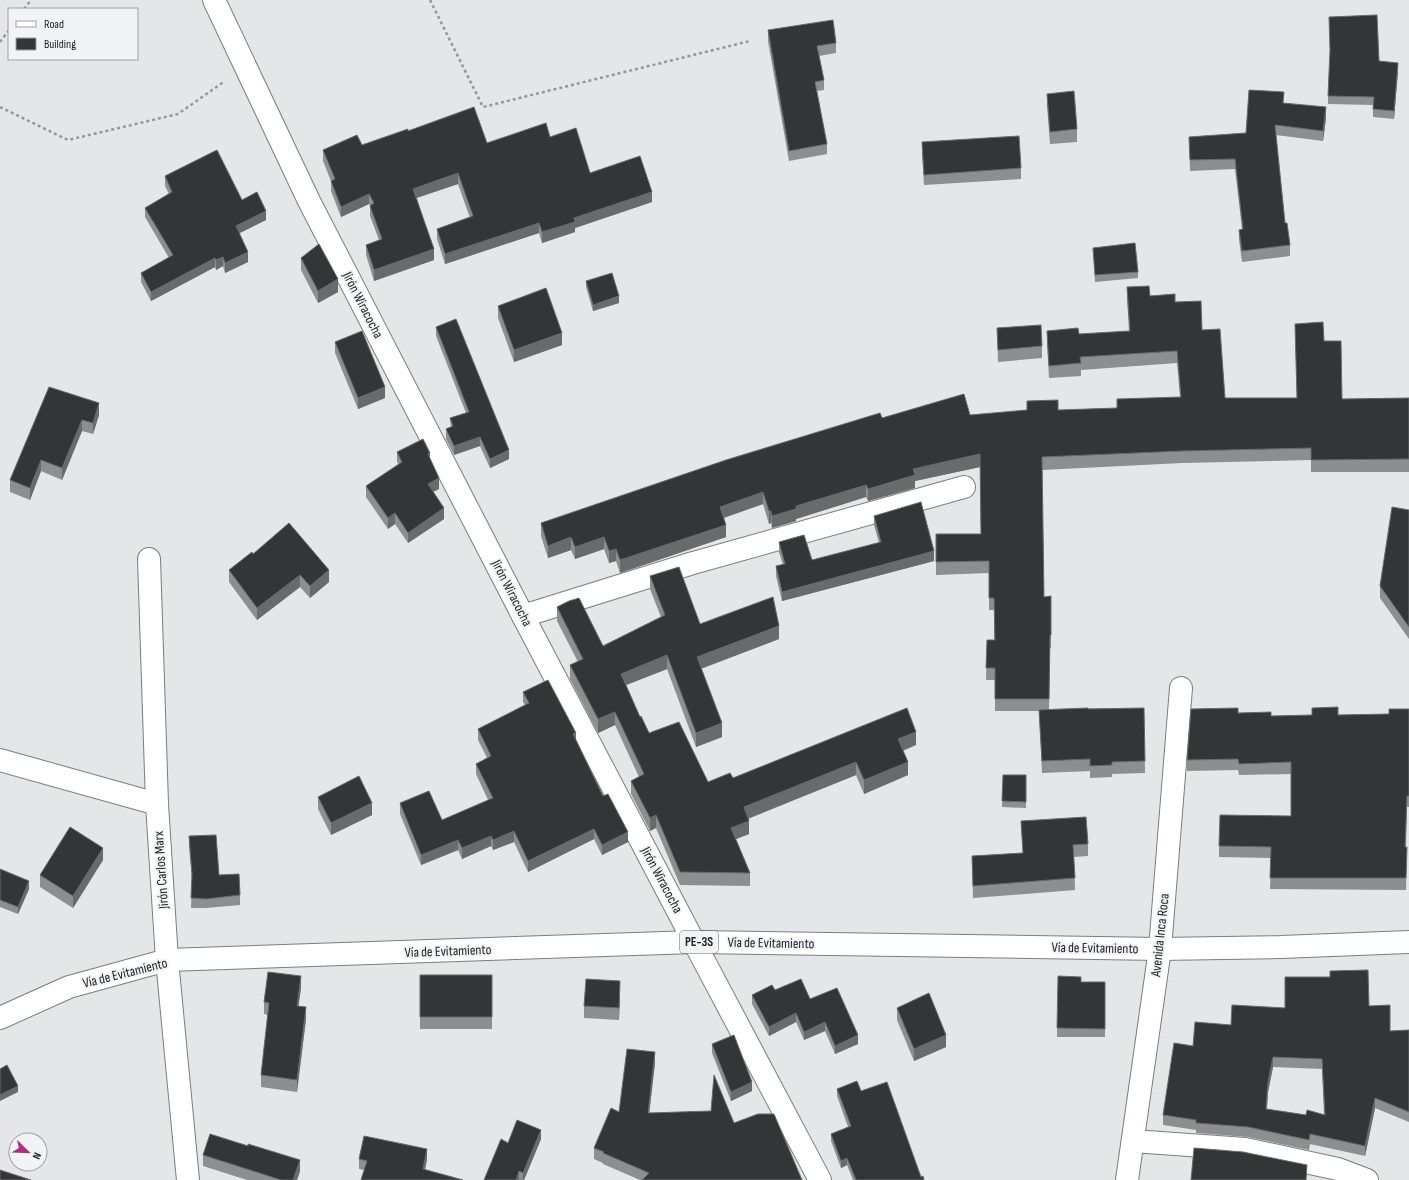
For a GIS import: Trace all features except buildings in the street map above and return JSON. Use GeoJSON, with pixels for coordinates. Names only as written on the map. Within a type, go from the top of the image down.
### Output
{"type":"FeatureCollection","features":[{"type":"Feature","properties":{"kind":"main road","name":"Jirón Wiracocha"},"geometry":{"type":"LineString","coordinates":[[214,0],[309,201],[523,616],[820,1180]]}},
{"type":"Feature","properties":{"kind":"main road"},"geometry":{"type":"LineString","coordinates":[[523,616],[692,563],[964,487]]}},
{"type":"Feature","properties":{"kind":"main road","name":"Jirón Carlos Marx"},"geometry":{"type":"LineString","coordinates":[[149,559],[157,804],[167,960],[188,1180]]}},
{"type":"Feature","properties":{"kind":"main road","name":"Avenida Inca Roca"},"geometry":{"type":"LineString","coordinates":[[1127,1180],[1160,949],[1181,688]]}},
{"type":"Feature","properties":{"kind":"main road"},"geometry":{"type":"LineString","coordinates":[[0,760],[157,804]]}},
{"type":"Feature","properties":{"kind":"main road","name":"Vía de Evitamiento"},"geometry":{"type":"LineString","coordinates":[[0,1018],[69,987],[167,960],[694,942],[1160,949],[1282,947],[1409,942]]}},
{"type":"Feature","properties":{"kind":"main road"},"geometry":{"type":"LineString","coordinates":[[1133,1141],[1245,1148],[1338,1169],[1367,1180]]}},
{"type":"Feature","properties":{"kind":"path"},"geometry":{"type":"LineString","coordinates":[[25,8],[31,0]]}},
{"type":"Feature","properties":{"kind":"path"},"geometry":{"type":"LineString","coordinates":[[430,0],[483,107],[750,41]]}},
{"type":"Feature","properties":{"kind":"path"},"geometry":{"type":"LineString","coordinates":[[0,42],[8,31]]}},
{"type":"Feature","properties":{"kind":"path"},"geometry":{"type":"LineString","coordinates":[[0,106],[68,140],[178,114],[246,66]]}}]}
